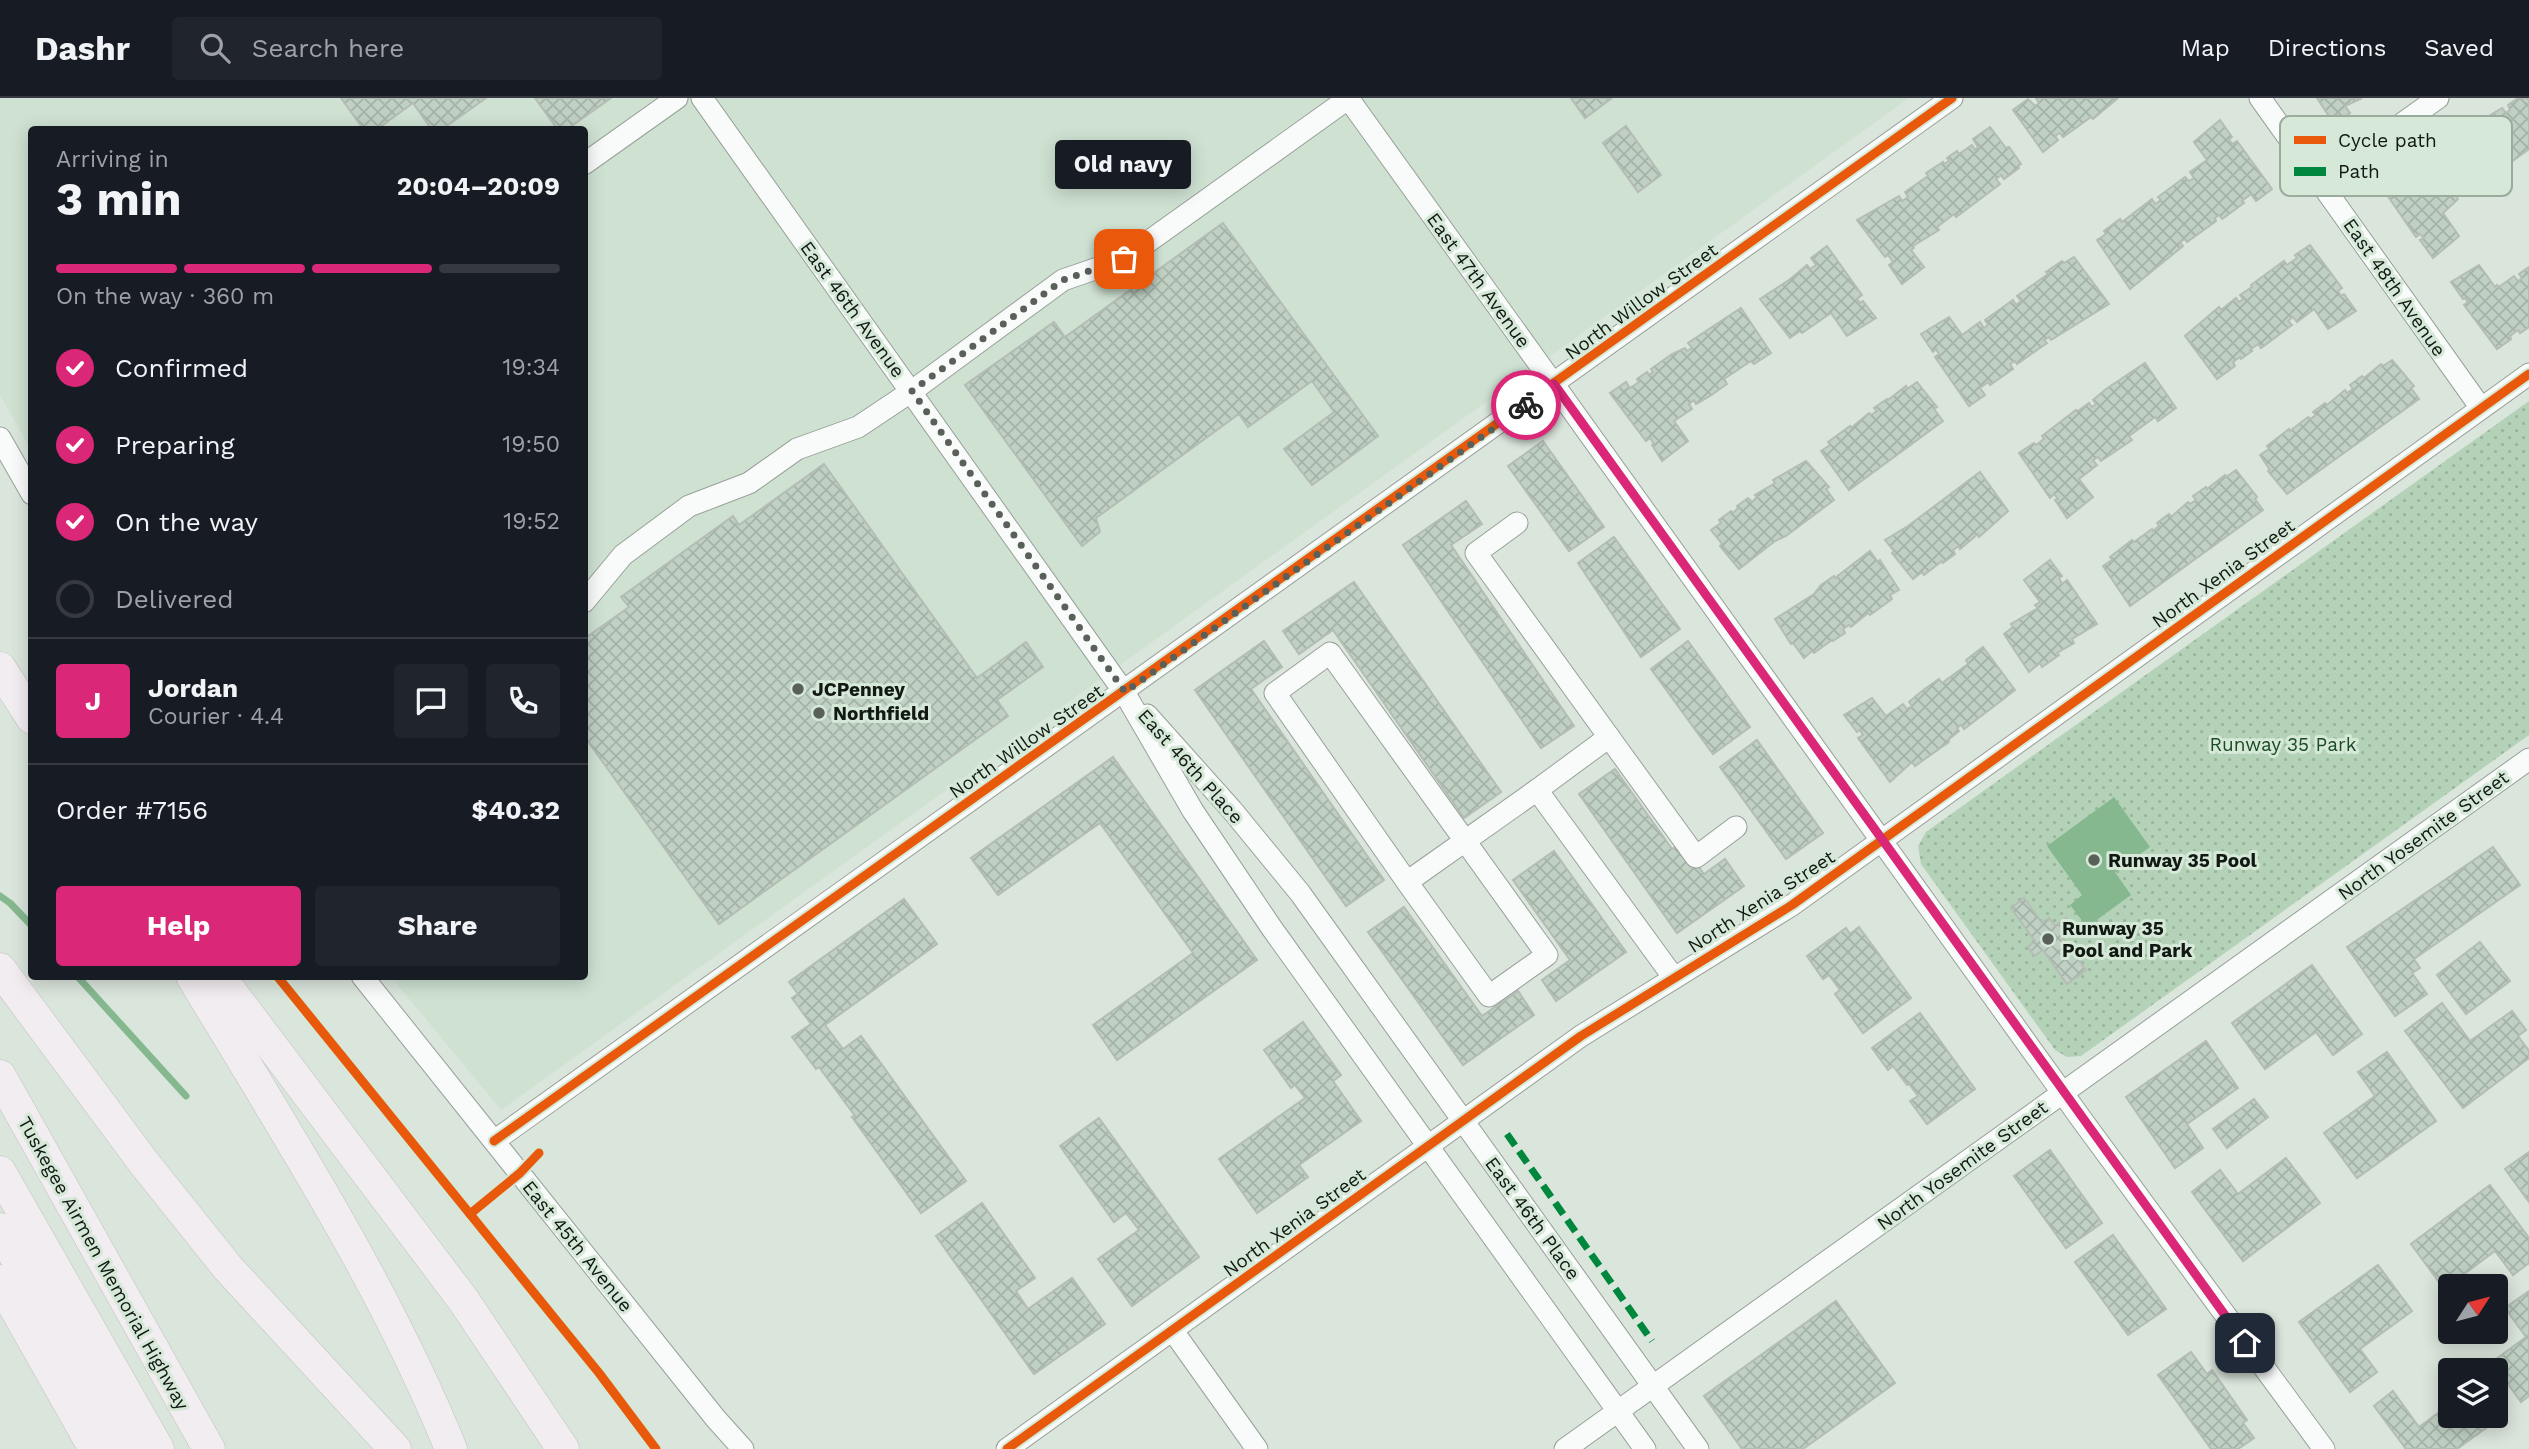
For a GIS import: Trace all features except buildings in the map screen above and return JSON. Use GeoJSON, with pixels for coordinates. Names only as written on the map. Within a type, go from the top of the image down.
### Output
{"type":"FeatureCollection","features":[{"type":"Feature","properties":{"kind":"highway"},"geometry":{"type":"LineString","coordinates":[[0,668],[28,712]]}},
{"type":"Feature","properties":{"kind":"highway"},"geometry":{"type":"LineString","coordinates":[[0,969],[160,1184],[228,1268],[395,1449]]}},
{"type":"Feature","properties":{"kind":"highway"},"geometry":{"type":"LineString","coordinates":[[194,980],[352,1242],[404,1341],[451,1449]]}},
{"type":"Feature","properties":{"kind":"highway"},"geometry":{"type":"LineString","coordinates":[[222,980],[464,1301],[563,1449]]}},
{"type":"Feature","properties":{"kind":"highway","name":"Tuskegee Airmen Memorial Highway"},"geometry":{"type":"LineString","coordinates":[[0,1076],[209,1449]]}},
{"type":"Feature","properties":{"kind":"highway"},"geometry":{"type":"LineString","coordinates":[[0,1172],[158,1449]]}},
{"type":"Feature","properties":{"kind":"highway"},"geometry":{"type":"LineString","coordinates":[[0,1229],[125,1449]]}},
{"type":"Feature","properties":{"kind":"highway"},"geometry":{"type":"LineString","coordinates":[[0,1281],[96,1449]]}},
{"type":"Feature","properties":{"kind":"street"},"geometry":{"type":"LineString","coordinates":[[588,161],[677,98]]}},
{"type":"Feature","properties":{"kind":"street","name":"East 46th Avenue"},"geometry":{"type":"LineString","coordinates":[[702,98],[1125,692]]}},
{"type":"Feature","properties":{"kind":"street"},"geometry":{"type":"LineString","coordinates":[[588,596],[623,555],[690,506],[749,483],[797,449],[858,427],[912,391],[1063,280],[1124,259],[1349,98]]}},
{"type":"Feature","properties":{"kind":"street","name":"East 47th Avenue"},"geometry":{"type":"LineString","coordinates":[[1349,98],[1881,841],[2324,1449]]}},
{"type":"Feature","properties":{"kind":"street","name":"North Willow Street"},"geometry":{"type":"LineString","coordinates":[[494,1141],[1952,98]]}},
{"type":"Feature","properties":{"kind":"street","name":"East 48th Avenue"},"geometry":{"type":"LineString","coordinates":[[2260,98],[2280,126]]}},
{"type":"Feature","properties":{"kind":"street"},"geometry":{"type":"LineString","coordinates":[[2413,116],[2438,98]]}},
{"type":"Feature","properties":{"kind":"street","name":"East 48th Avenue"},"geometry":{"type":"LineString","coordinates":[[2330,196],[2481,408]]}},
{"type":"Feature","properties":{"kind":"street","name":"North Xenia Street"},"geometry":{"type":"LineString","coordinates":[[1007,1449],[1581,1036],[1792,905],[2529,374]]}},
{"type":"Feature","properties":{"kind":"street"},"geometry":{"type":"LineString","coordinates":[[0,439],[28,487]]}},
{"type":"Feature","properties":{"kind":"street"},"geometry":{"type":"LineString","coordinates":[[1517,523],[1476,553],[1696,857],[1736,827]]}},
{"type":"Feature","properties":{"kind":"street"},"geometry":{"type":"LineString","coordinates":[[1331,653],[1547,955],[1489,996],[1407,882],[1275,693],[1331,653]]}},
{"type":"Feature","properties":{"kind":"street","name":"East 46th Place"},"geometry":{"type":"LineString","coordinates":[[1125,692],[1171,740],[1300,893],[1698,1449]]}},
{"type":"Feature","properties":{"kind":"street","name":"East 46th Place"},"geometry":{"type":"LineString","coordinates":[[1125,692],[1192,811],[1271,927],[1645,1449]]}},
{"type":"Feature","properties":{"kind":"street"},"geometry":{"type":"LineString","coordinates":[[1407,882],[1609,737]]}},
{"type":"Feature","properties":{"kind":"street","name":"North Yosemite Street"},"geometry":{"type":"LineString","coordinates":[[1565,1449],[2529,759]]}},
{"type":"Feature","properties":{"kind":"street"},"geometry":{"type":"LineString","coordinates":[[1537,790],[1674,978]]}},
{"type":"Feature","properties":{"kind":"street","name":"East 45th Avenue"},"geometry":{"type":"LineString","coordinates":[[365,980],[716,1419],[743,1449]]}},
{"type":"Feature","properties":{"kind":"street"},"geometry":{"type":"LineString","coordinates":[[1173,1331],[1257,1449]]}},
{"type":"Feature","properties":{"kind":"shaded area","name":"Northfield"},"geometry":{"type":"Polygon","coordinates":[[[0,98],[1909,98],[501,1110],[393,980],[588,980],[588,126],[28,126],[28,445],[0,395],[0,98]]]}},
{"type":"Feature","properties":{"kind":"shaded area","name":"Runway 35 Pool"},"geometry":{"type":"Polygon","coordinates":[[[2114,797],[2150,847],[2115,872],[2131,895],[2087,927],[2070,905],[2082,895],[2047,846],[2114,797]]]}},
{"type":"Feature","properties":{"kind":"green space","name":"Runway 35 Park"},"geometry":{"type":"Polygon","coordinates":[[[2529,401],[2529,735],[2081,1056],[2067,1057],[2055,1050],[1921,864],[1918,846],[1926,832],[2529,401]]]}},
{"type":"Feature","properties":{"kind":"waterway"},"geometry":{"type":"LineString","coordinates":[[0,896],[28,922]]}},
{"type":"Feature","properties":{"kind":"waterway"},"geometry":{"type":"LineString","coordinates":[[81,980],[186,1096]]}},
{"type":"Feature","properties":{"kind":"marked path"},"geometry":{"type":"LineString","coordinates":[[1507,1134],[1652,1341]]}},
{"type":"Feature","properties":{"kind":"cycle path"},"geometry":{"type":"LineString","coordinates":[[494,1141],[1952,98]]}},
{"type":"Feature","properties":{"kind":"cycle path"},"geometry":{"type":"LineString","coordinates":[[1007,1449],[1581,1036],[1792,905],[2529,374]]}},
{"type":"Feature","properties":{"kind":"cycle path"},"geometry":{"type":"LineString","coordinates":[[280,980],[599,1373],[656,1449]]}},
{"type":"Feature","properties":{"kind":"cycle path"},"geometry":{"type":"LineString","coordinates":[[470,1214],[520,1173],[539,1153]]}},
{"type":"Feature","properties":{"kind":"way so far"},"geometry":{"type":"LineString","coordinates":[[1124,259],[1063,280],[912,391],[1125,692],[1526,405]]}},
{"type":"Feature","properties":{"kind":"place","name":"Old navy"},"geometry":{"type":"Point","coordinates":[1124,259]}},
{"type":"Feature","properties":{"kind":"place","name":"JCPenney"},"geometry":{"type":"Point","coordinates":[798,689]}},
{"type":"Feature","properties":{"kind":"place","name":"Northfield"},"geometry":{"type":"Point","coordinates":[819,713]}},
{"type":"Feature","properties":{"kind":"place","name":"Runway 35 Pool"},"geometry":{"type":"Point","coordinates":[2094,860]}},
{"type":"Feature","properties":{"kind":"place","name":"Runway 35 Pool and Park"},"geometry":{"type":"Point","coordinates":[2048,939]}},
{"type":"Feature","properties":{"kind":"route"},"geometry":{"type":"LineString","coordinates":[[1526,405],[1554,384],[2245,1343]]}}]}
